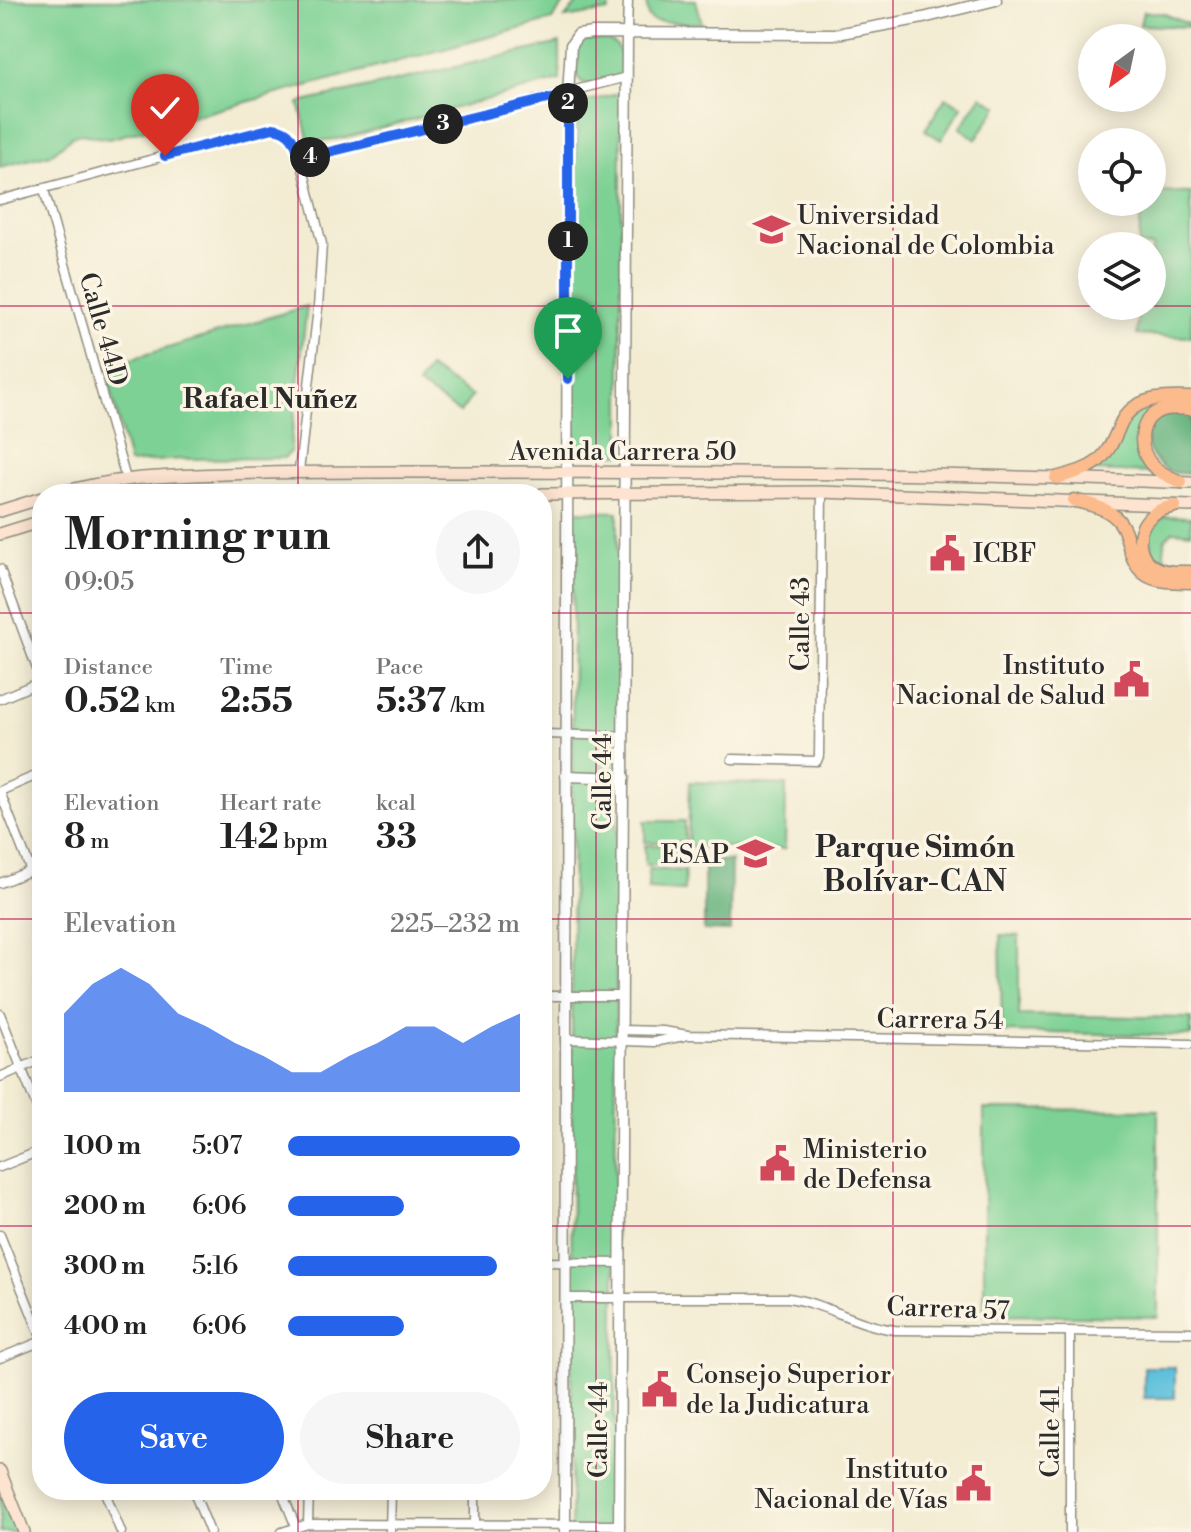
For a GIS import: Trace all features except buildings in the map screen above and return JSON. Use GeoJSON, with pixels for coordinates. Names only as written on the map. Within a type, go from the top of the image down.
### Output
{"type":"FeatureCollection","features":[{"type":"Feature","properties":{"kind":"main road"},"geometry":{"type":"LineString","coordinates":[[1056,478],[1085,469],[1101,458],[1112,444],[1126,415],[1139,404],[1162,397],[1191,398]]}},
{"type":"Feature","properties":{"kind":"main road"},"geometry":{"type":"LineString","coordinates":[[1186,483],[1151,465],[1144,453],[1142,438],[1145,423],[1156,413],[1175,408],[1191,409]]}},
{"type":"Feature","properties":{"kind":"main road","name":"Avenida Carrera 50"},"geometry":{"type":"LineString","coordinates":[[103,484],[126,479],[299,471],[625,472],[1056,478],[1186,483]]}},
{"type":"Feature","properties":{"kind":"main road","name":"Avenida Carrera 50"},"geometry":{"type":"LineString","coordinates":[[552,494],[822,492],[1183,506]]}},
{"type":"Feature","properties":{"kind":"main road"},"geometry":{"type":"LineString","coordinates":[[1074,500],[1117,518],[1125,531],[1131,558],[1142,573],[1160,581],[1191,582]]}},
{"type":"Feature","properties":{"kind":"main road"},"geometry":{"type":"LineString","coordinates":[[0,511],[32,501]]}},
{"type":"Feature","properties":{"kind":"main road"},"geometry":{"type":"LineString","coordinates":[[1183,506],[1161,510],[1149,517],[1142,531],[1140,550],[1156,569],[1191,572]]}},
{"type":"Feature","properties":{"kind":"main road"},"geometry":{"type":"LineString","coordinates":[[0,534],[32,524]]}},
{"type":"Feature","properties":{"kind":"main road"},"geometry":{"type":"LineString","coordinates":[[0,1471],[24,1532]]}},
{"type":"Feature","properties":{"kind":"street"},"geometry":{"type":"LineString","coordinates":[[628,0],[627,32],[701,35],[836,34],[923,18],[996,0]]}},
{"type":"Feature","properties":{"kind":"street","name":"Calle 44"},"geometry":{"type":"LineString","coordinates":[[565,1528],[568,94],[571,45],[578,35],[627,32],[620,1529]]}},
{"type":"Feature","properties":{"kind":"street"},"geometry":{"type":"LineString","coordinates":[[300,159],[627,77]]}},
{"type":"Feature","properties":{"kind":"street"},"geometry":{"type":"LineString","coordinates":[[0,200],[265,129],[286,132],[295,141],[322,244],[299,471]]}},
{"type":"Feature","properties":{"kind":"street","name":"Calle 44D"},"geometry":{"type":"LineString","coordinates":[[44,190],[126,479]]}},
{"type":"Feature","properties":{"kind":"street","name":"Calle 43"},"geometry":{"type":"LineString","coordinates":[[732,759],[817,761],[819,756],[822,492]]}},
{"type":"Feature","properties":{"kind":"street"},"geometry":{"type":"LineString","coordinates":[[0,569],[32,654]]}},
{"type":"Feature","properties":{"kind":"street"},"geometry":{"type":"LineString","coordinates":[[0,699],[32,685]]}},
{"type":"Feature","properties":{"kind":"street"},"geometry":{"type":"LineString","coordinates":[[552,734],[624,736]]}},
{"type":"Feature","properties":{"kind":"street"},"geometry":{"type":"LineString","coordinates":[[566,776],[624,778]]}},
{"type":"Feature","properties":{"kind":"street"},"geometry":{"type":"LineString","coordinates":[[32,778],[0,792],[32,876]]}},
{"type":"Feature","properties":{"kind":"street"},"geometry":{"type":"LineString","coordinates":[[0,883],[30,871]]}},
{"type":"Feature","properties":{"kind":"street"},"geometry":{"type":"LineString","coordinates":[[552,996],[622,996]]}},
{"type":"Feature","properties":{"kind":"street"},"geometry":{"type":"LineString","coordinates":[[0,1014],[32,1094]]}},
{"type":"Feature","properties":{"kind":"street","name":"Carrera 54"},"geometry":{"type":"LineString","coordinates":[[565,1039],[663,1031],[688,1035],[1191,1044]]}},
{"type":"Feature","properties":{"kind":"street"},"geometry":{"type":"LineString","coordinates":[[0,1077],[32,1064]]}},
{"type":"Feature","properties":{"kind":"street"},"geometry":{"type":"LineString","coordinates":[[0,1167],[32,1154]]}},
{"type":"Feature","properties":{"kind":"street"},"geometry":{"type":"LineString","coordinates":[[0,1235],[32,1315]]}},
{"type":"Feature","properties":{"kind":"street"},"geometry":{"type":"LineString","coordinates":[[552,1262],[620,1263]]}},
{"type":"Feature","properties":{"kind":"street","name":"Carrera 57"},"geometry":{"type":"LineString","coordinates":[[565,1298],[788,1298],[813,1303],[880,1328],[1191,1332]]}},
{"type":"Feature","properties":{"kind":"street","name":"Calle 41"},"geometry":{"type":"LineString","coordinates":[[1070,1331],[1070,1532]]}},
{"type":"Feature","properties":{"kind":"street"},"geometry":{"type":"LineString","coordinates":[[0,1358],[32,1344]]}},
{"type":"Feature","properties":{"kind":"street"},"geometry":{"type":"LineString","coordinates":[[108,1500],[121,1532]]}},
{"type":"Feature","properties":{"kind":"street"},"geometry":{"type":"LineString","coordinates":[[197,1500],[210,1532]]}},
{"type":"Feature","properties":{"kind":"street"},"geometry":{"type":"LineString","coordinates":[[285,1500],[296,1527]]}},
{"type":"Feature","properties":{"kind":"street"},"geometry":{"type":"LineString","coordinates":[[308,1524],[309,1500]]}},
{"type":"Feature","properties":{"kind":"street"},"geometry":{"type":"LineString","coordinates":[[390,1528],[391,1500]]}},
{"type":"Feature","properties":{"kind":"street"},"geometry":{"type":"LineString","coordinates":[[475,1500],[475,1525]]}},
{"type":"Feature","properties":{"kind":"street"},"geometry":{"type":"LineString","coordinates":[[282,1532],[308,1524],[390,1528],[475,1525],[620,1529]]}},
{"type":"Feature","properties":{"kind":"green space"},"geometry":{"type":"Polygon","coordinates":[[[0,0],[567,0],[552,20],[109,139],[81,134],[73,136],[51,154],[0,167],[0,0]]]}},
{"type":"Feature","properties":{"kind":"green space"},"geometry":{"type":"Polygon","coordinates":[[[580,0],[610,0],[609,11],[565,18],[580,0]]]}},
{"type":"Feature","properties":{"kind":"green space"},"geometry":{"type":"Polygon","coordinates":[[[646,0],[696,0],[702,24],[653,21],[648,16],[646,0]]]}},
{"type":"Feature","properties":{"kind":"green space"},"geometry":{"type":"Polygon","coordinates":[[[1143,11],[1165,14],[1189,27],[1166,24],[1140,24],[1143,11]]]}},
{"type":"Feature","properties":{"kind":"green space"},"geometry":{"type":"Polygon","coordinates":[[[583,40],[603,40],[615,44],[621,55],[623,74],[592,84],[581,81],[577,64],[583,40]]]}},
{"type":"Feature","properties":{"kind":"green space"},"geometry":{"type":"Polygon","coordinates":[[[560,43],[560,80],[344,138],[309,142],[299,103],[560,43]]]}},
{"type":"Feature","properties":{"kind":"green space"},"geometry":{"type":"Polygon","coordinates":[[[621,93],[621,454],[575,454],[577,104],[621,93]]]}},
{"type":"Feature","properties":{"kind":"green space"},"geometry":{"type":"Polygon","coordinates":[[[981,96],[998,106],[976,139],[960,128],[981,96]]]}},
{"type":"Feature","properties":{"kind":"green space"},"geometry":{"type":"Polygon","coordinates":[[[946,97],[962,107],[941,140],[925,130],[946,97]]]}},
{"type":"Feature","properties":{"kind":"green space"},"geometry":{"type":"Polygon","coordinates":[[[1166,192],[1191,193],[1191,337],[1137,335],[1138,320],[1166,320],[1166,232],[1140,232],[1140,216],[1166,216],[1166,192]]]}},
{"type":"Feature","properties":{"kind":"green space"},"geometry":{"type":"Polygon","coordinates":[[[307,306],[290,452],[284,458],[129,463],[105,367],[307,306]]]}},
{"type":"Feature","properties":{"kind":"green space"},"geometry":{"type":"Polygon","coordinates":[[[429,368],[472,396],[460,413],[418,385],[429,368]]]}},
{"type":"Feature","properties":{"kind":"green space"},"geometry":{"type":"Polygon","coordinates":[[[1177,401],[1149,414],[1140,456],[1145,466],[1154,473],[1090,471],[1116,434],[1135,415],[1160,403],[1177,401]]]}},
{"type":"Feature","properties":{"kind":"green space"},"geometry":{"type":"Polygon","coordinates":[[[1191,412],[1191,473],[1174,473],[1163,468],[1150,453],[1147,435],[1156,420],[1168,414],[1191,412]]]}},
{"type":"Feature","properties":{"kind":"green space"},"geometry":{"type":"Polygon","coordinates":[[[573,511],[618,512],[614,1532],[571,1532],[573,511]]]}},
{"type":"Feature","properties":{"kind":"green space"},"geometry":{"type":"Polygon","coordinates":[[[1164,516],[1191,517],[1191,533],[1173,531],[1165,539],[1164,554],[1169,563],[1153,554],[1149,529],[1164,516]]]}},
{"type":"Feature","properties":{"kind":"green space"},"geometry":{"type":"Polygon","coordinates":[[[690,782],[786,785],[785,849],[688,846],[690,782]]]}},
{"type":"Feature","properties":{"kind":"green space"},"geometry":{"type":"Polygon","coordinates":[[[645,821],[685,821],[685,842],[645,842],[645,821]]]}},
{"type":"Feature","properties":{"kind":"green space"},"geometry":{"type":"Polygon","coordinates":[[[645,845],[685,846],[684,865],[645,865],[645,845]]]}},
{"type":"Feature","properties":{"kind":"green space"},"geometry":{"type":"Polygon","coordinates":[[[704,860],[731,861],[730,931],[704,930],[704,860]]]}},
{"type":"Feature","properties":{"kind":"green space"},"geometry":{"type":"Polygon","coordinates":[[[649,869],[685,871],[684,891],[648,889],[649,869]]]}},
{"type":"Feature","properties":{"kind":"green space"},"geometry":{"type":"Polygon","coordinates":[[[1000,935],[1019,936],[1019,1015],[1191,1018],[1191,1036],[1002,1032],[1000,935]]]}},
{"type":"Feature","properties":{"kind":"green space"},"geometry":{"type":"Polygon","coordinates":[[[984,1109],[1158,1110],[1158,1317],[984,1315],[984,1109]]]}},
{"type":"Feature","properties":{"kind":"green space"},"geometry":{"type":"Polygon","coordinates":[[[0,1485],[19,1532],[0,1532],[0,1485]]]}},
{"type":"Feature","properties":{"kind":"water"},"geometry":{"type":"Polygon","coordinates":[[[1144,1367],[1175,1367],[1175,1398],[1144,1398],[1144,1367]]]}},
{"type":"Feature","properties":{"kind":"place","name":"Universidad Nacional de Colombia"},"geometry":{"type":"Point","coordinates":[771,230]}},
{"type":"Feature","properties":{"kind":"place","name":"ICBF"},"geometry":{"type":"Point","coordinates":[947,553]}},
{"type":"Feature","properties":{"kind":"place","name":"Instituto Nacional de Salud"},"geometry":{"type":"Point","coordinates":[1131,680]}},
{"type":"Feature","properties":{"kind":"place","name":"ESAP"},"geometry":{"type":"Point","coordinates":[755,854]}},
{"type":"Feature","properties":{"kind":"place","name":"Ministerio de Defensa"},"geometry":{"type":"Point","coordinates":[777,1164]}},
{"type":"Feature","properties":{"kind":"place","name":"Consejo Superior de la Judicatura"},"geometry":{"type":"Point","coordinates":[660,1389]}},
{"type":"Feature","properties":{"kind":"place","name":"Instituto Nacional de Vías"},"geometry":{"type":"Point","coordinates":[974,1484]}},
{"type":"Feature","properties":{"kind":"district","name":"Rafael Nuñez"},"geometry":{"type":"Point","coordinates":[270,398]}},
{"type":"Feature","properties":{"kind":"district","name":"Parque Simón Bolívar-CAN"},"geometry":{"type":"Point","coordinates":[915,864]}},
{"type":"Feature","properties":{"kind":"route"},"geometry":{"type":"LineString","coordinates":[[165,156],[273,128],[291,136],[300,159],[568,94],[568,379]]}}]}
